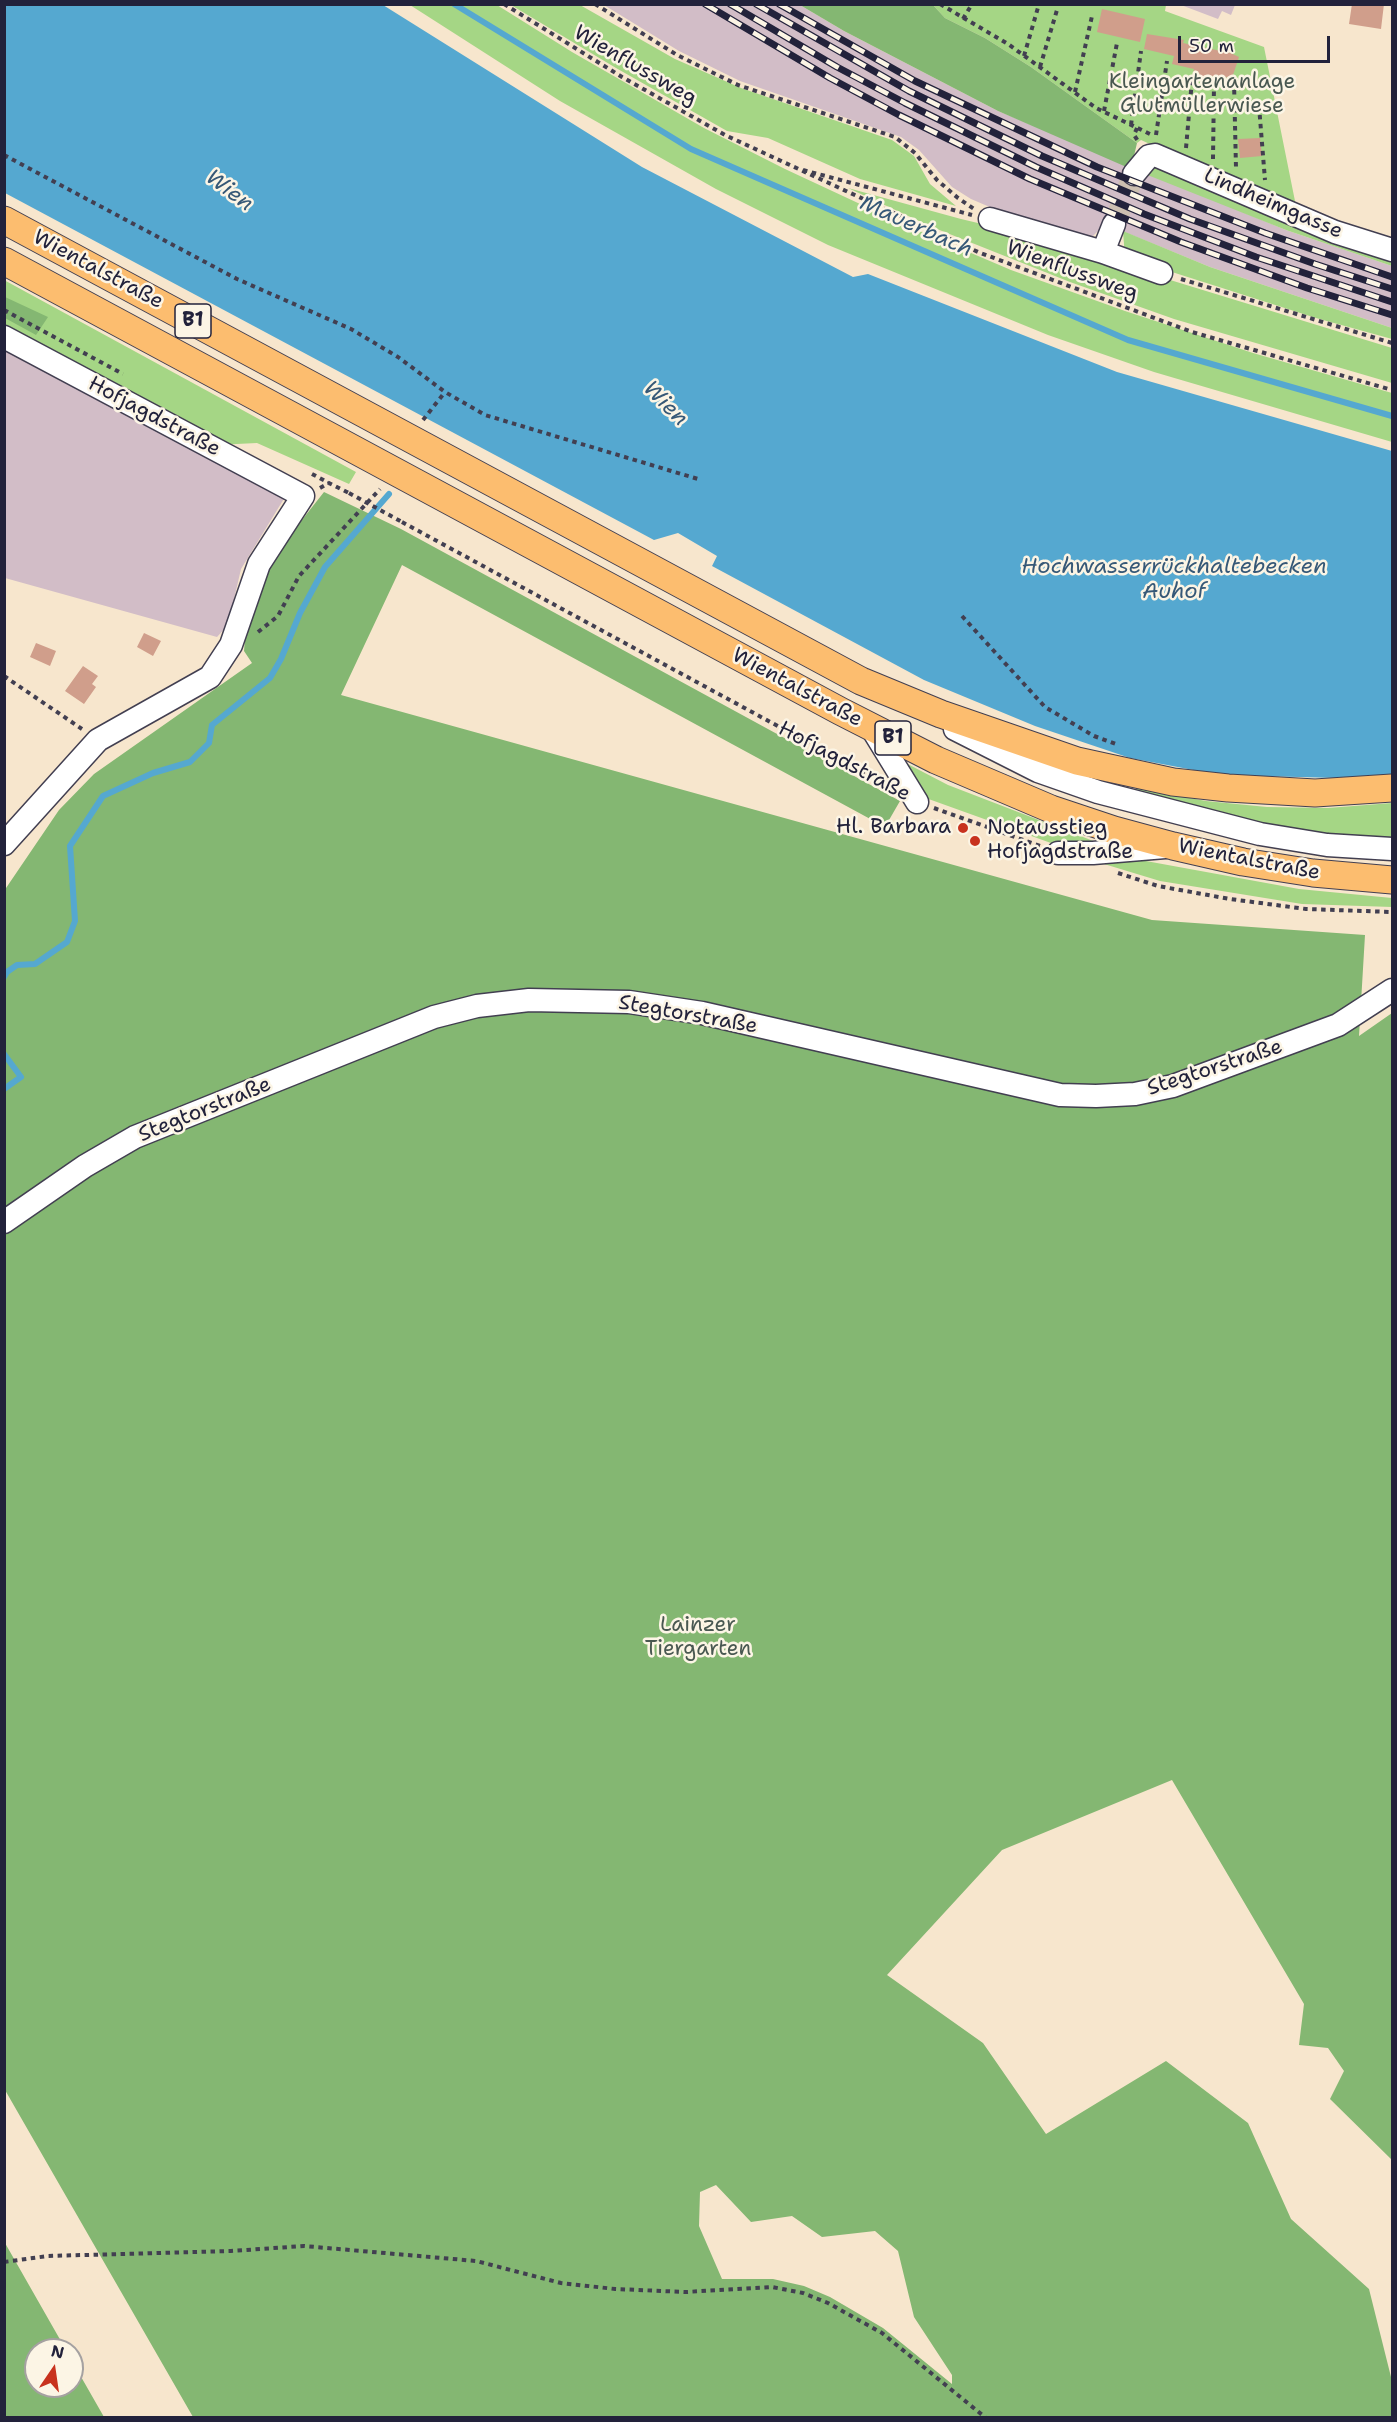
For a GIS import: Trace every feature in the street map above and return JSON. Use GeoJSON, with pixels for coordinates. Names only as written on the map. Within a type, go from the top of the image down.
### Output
{"type":"FeatureCollection","features":[{"type":"Feature","properties":{"kind":"main road","name":"Wientalstraße"},"geometry":{"type":"LineString","coordinates":[[4,220],[861,681],[1020,743],[1124,773],[1173,782],[1228,788],[1315,792],[1392,788]]}},
{"type":"Feature","properties":{"kind":"main road","name":"Wientalstraße"},"geometry":{"type":"LineString","coordinates":[[4,261],[936,760],[1051,808],[1114,830],[1173,846],[1313,873],[1392,880]]}},
{"type":"Feature","properties":{"kind":"street","name":"Lindheimgasse"},"geometry":{"type":"LineString","coordinates":[[1134,174],[1149,156],[1155,155],[1335,232],[1392,250]]}},
{"type":"Feature","properties":{"kind":"street"},"geometry":{"type":"LineString","coordinates":[[990,219],[1103,252],[1161,273]]}},
{"type":"Feature","properties":{"kind":"street"},"geometry":{"type":"LineString","coordinates":[[1103,252],[1113,224]]}},
{"type":"Feature","properties":{"kind":"street","name":"Hofjagdstraße"},"geometry":{"type":"LineString","coordinates":[[4,337],[303,496]]}},
{"type":"Feature","properties":{"kind":"street"},"geometry":{"type":"LineString","coordinates":[[4,844],[98,740],[210,677],[231,645],[259,564],[303,496]]}},
{"type":"Feature","properties":{"kind":"street"},"geometry":{"type":"LineString","coordinates":[[861,681],[1038,771],[1098,792],[1260,834],[1327,845],[1392,849]]}},
{"type":"Feature","properties":{"kind":"street"},"geometry":{"type":"LineString","coordinates":[[871,727],[917,802]]}},
{"type":"Feature","properties":{"kind":"street"},"geometry":{"type":"LineString","coordinates":[[1059,853],[1094,853],[1173,846]]}},
{"type":"Feature","properties":{"kind":"street","name":"Stegtorstraße"},"geometry":{"type":"LineString","coordinates":[[4,1222],[85,1166],[135,1137],[434,1017],[477,1006],[529,1000],[639,1004],[702,1013],[1060,1095],[1096,1096],[1135,1094],[1173,1086],[1338,1025],[1392,990]]}},
{"type":"Feature","properties":{"kind":"path","name":"Wienflussweg"},"geometry":{"type":"LineString","coordinates":[[504,4],[633,83],[725,135],[978,252],[1192,332],[1392,390]]}},
{"type":"Feature","properties":{"kind":"path"},"geometry":{"type":"LineString","coordinates":[[595,4],[677,55],[738,85],[895,137],[915,153],[937,180],[958,198],[990,219]]}},
{"type":"Feature","properties":{"kind":"path"},"geometry":{"type":"LineString","coordinates":[[940,4],[1024,56],[1104,111],[1156,136],[1167,61]]}},
{"type":"Feature","properties":{"kind":"path"},"geometry":{"type":"LineString","coordinates":[[963,19],[972,4]]}},
{"type":"Feature","properties":{"kind":"path"},"geometry":{"type":"LineString","coordinates":[[1024,56],[1039,4]]}},
{"type":"Feature","properties":{"kind":"path"},"geometry":{"type":"LineString","coordinates":[[1040,67],[1057,10]]}},
{"type":"Feature","properties":{"kind":"path"},"geometry":{"type":"LineString","coordinates":[[1075,92],[1092,15]]}},
{"type":"Feature","properties":{"kind":"path"},"geometry":{"type":"LineString","coordinates":[[1104,111],[1117,43]]}},
{"type":"Feature","properties":{"kind":"path"},"geometry":{"type":"LineString","coordinates":[[1131,125],[1142,51]]}},
{"type":"Feature","properties":{"kind":"path"},"geometry":{"type":"LineString","coordinates":[[1186,150],[1192,80]]}},
{"type":"Feature","properties":{"kind":"path"},"geometry":{"type":"LineString","coordinates":[[1234,81],[1236,170]]}},
{"type":"Feature","properties":{"kind":"path"},"geometry":{"type":"LineString","coordinates":[[1213,162],[1214,84]]}},
{"type":"Feature","properties":{"kind":"path"},"geometry":{"type":"LineString","coordinates":[[1259,106],[1265,180]]}},
{"type":"Feature","properties":{"kind":"path"},"geometry":{"type":"LineString","coordinates":[[1176,145],[1195,154]]}},
{"type":"Feature","properties":{"kind":"path"},"geometry":{"type":"LineString","coordinates":[[4,155],[237,279],[351,329],[398,357],[445,392],[485,415],[698,479]]}},
{"type":"Feature","properties":{"kind":"path"},"geometry":{"type":"LineString","coordinates":[[1204,158],[1221,164]]}},
{"type":"Feature","properties":{"kind":"path"},"geometry":{"type":"LineString","coordinates":[[790,167],[990,219]]}},
{"type":"Feature","properties":{"kind":"path"},"geometry":{"type":"LineString","coordinates":[[1228,167],[1246,173]]}},
{"type":"Feature","properties":{"kind":"path"},"geometry":{"type":"LineString","coordinates":[[1255,176],[1276,183]]}},
{"type":"Feature","properties":{"kind":"path"},"geometry":{"type":"LineString","coordinates":[[1161,273],[1392,343]]}},
{"type":"Feature","properties":{"kind":"path"},"geometry":{"type":"LineString","coordinates":[[423,421],[445,392]]}},
{"type":"Feature","properties":{"kind":"path","name":"Hofjagdstraße"},"geometry":{"type":"LineString","coordinates":[[303,496],[329,483],[917,802],[1059,853]]}},
{"type":"Feature","properties":{"kind":"path"},"geometry":{"type":"LineString","coordinates":[[278,616],[299,576],[380,489]]}},
{"type":"Feature","properties":{"kind":"path"},"geometry":{"type":"LineString","coordinates":[[962,616],[1045,707],[1094,736],[1124,746]]}},
{"type":"Feature","properties":{"kind":"path"},"geometry":{"type":"LineString","coordinates":[[4,676],[98,740]]}},
{"type":"Feature","properties":{"kind":"path"},"geometry":{"type":"LineString","coordinates":[[1114,871],[1158,886],[1230,899],[1306,909],[1392,912]]}},
{"type":"Feature","properties":{"kind":"path"},"geometry":{"type":"LineString","coordinates":[[4,2262],[48,2256],[231,2251],[304,2246],[476,2261],[561,2283],[615,2289],[686,2292],[772,2287],[803,2293],[828,2303],[882,2332],[986,2418]]}},
{"type":"Feature","properties":{"kind":"shaded area"},"geometry":{"type":"Polygon","coordinates":[[[604,5],[800,5],[844,31],[998,111],[1286,230],[1392,266],[1392,328],[1210,267],[1105,224],[1086,243],[1039,228],[971,199],[952,187],[919,150],[901,137],[740,81],[679,51],[604,5]]]}},
{"type":"Feature","properties":{"kind":"shaded area"},"geometry":{"type":"Polygon","coordinates":[[[1181,5],[1235,5],[1231,15],[1222,11],[1218,19],[1181,5]]]}},
{"type":"Feature","properties":{"kind":"shaded area"},"geometry":{"type":"Polygon","coordinates":[[[4,345],[285,497],[241,569],[228,625],[217,637],[5,578],[4,345]]]}},
{"type":"Feature","properties":{"kind":"green space"},"geometry":{"type":"Polygon","coordinates":[[[410,5],[497,5],[572,52],[704,128],[903,224],[1011,270],[1125,311],[1253,353],[1392,393],[1392,442],[1154,372],[1048,335],[828,245],[716,189],[560,101],[410,5]]]}},
{"type":"Feature","properties":{"kind":"green space"},"geometry":{"type":"Polygon","coordinates":[[[511,5],[580,5],[675,59],[741,88],[892,140],[914,156],[930,184],[956,206],[860,179],[768,138],[727,131],[511,5]]]}},
{"type":"Feature","properties":{"kind":"green space"},"geometry":{"type":"Polygon","coordinates":[[[800,5],[933,5],[945,18],[985,38],[1031,67],[1137,143],[1131,169],[998,111],[844,31],[800,5]]]}},
{"type":"Feature","properties":{"kind":"green space","name":"Kleingartenanlage Glutmüllerwiese"},"geometry":{"type":"Polygon","coordinates":[[[933,5],[1166,5],[1165,11],[1264,47],[1297,211],[1141,140],[1137,143],[1031,67],[985,38],[945,18],[933,5]]]}},
{"type":"Feature","properties":{"kind":"green space"},"geometry":{"type":"Polygon","coordinates":[[[1159,161],[1392,255],[1392,266],[1286,230],[1145,174],[1159,161]]]}},
{"type":"Feature","properties":{"kind":"green space"},"geometry":{"type":"Polygon","coordinates":[[[848,188],[1037,237],[1392,348],[1392,383],[1174,319],[1070,282],[932,227],[848,188]]]}},
{"type":"Feature","properties":{"kind":"green space"},"geometry":{"type":"Polygon","coordinates":[[[1123,231],[1210,267],[1392,328],[1392,339],[1316,318],[1125,257],[1123,231]]]}},
{"type":"Feature","properties":{"kind":"green space"},"geometry":{"type":"Polygon","coordinates":[[[4,280],[356,472],[349,484],[257,443],[216,445],[74,362],[5,326],[4,280]]]}},
{"type":"Feature","properties":{"kind":"green space"},"geometry":{"type":"Polygon","coordinates":[[[5,297],[48,317],[36,335],[5,318],[5,297]]]}},
{"type":"Feature","properties":{"kind":"green space","name":"Lainzer Tiergarten"},"geometry":{"type":"Polygon","coordinates":[[[324,492],[401,529],[900,801],[885,827],[402,565],[341,695],[1152,920],[1365,935],[1359,1036],[1392,1013],[1392,2160],[1330,2099],[1344,2071],[1328,2048],[1299,2045],[1304,2004],[1172,1780],[1002,1850],[887,1975],[983,2043],[1046,2134],[1166,2061],[1248,2123],[1291,2219],[1369,2289],[1392,2381],[1392,2417],[193,2417],[5,2090],[4,891],[59,810],[94,774],[252,663],[244,651],[246,626],[268,563],[324,492]],[[716,2185],[700,2192],[699,2226],[722,2279],[773,2279],[804,2286],[830,2297],[883,2328],[952,2384],[952,2375],[914,2317],[898,2251],[875,2231],[822,2237],[792,2216],[751,2222],[716,2185]]]}},
{"type":"Feature","properties":{"kind":"green space"},"geometry":{"type":"Polygon","coordinates":[[[898,759],[948,785],[1096,842],[1062,847],[923,797],[898,759]]]}},
{"type":"Feature","properties":{"kind":"green space"},"geometry":{"type":"Polygon","coordinates":[[[1136,788],[1206,801],[1267,807],[1328,808],[1392,803],[1392,839],[1325,833],[1264,823],[1135,793],[1136,788]]]}},
{"type":"Feature","properties":{"kind":"green space"},"geometry":{"type":"Polygon","coordinates":[[[1081,857],[1135,859],[1299,889],[1392,898],[1392,907],[1302,904],[1160,881],[1081,857]]]}},
{"type":"Feature","properties":{"kind":"green space"},"geometry":{"type":"Polygon","coordinates":[[[5,2243],[59,2338],[24,2338],[24,2398],[84,2398],[84,2382],[104,2417],[5,2417],[5,2243]]]}},
{"type":"Feature","properties":{"kind":"water","name":"Hochwasserrückhaltebecken Auhof"},"geometry":{"type":"Polygon","coordinates":[[[4,5],[383,5],[642,167],[853,277],[868,274],[1117,372],[1392,451],[1392,776],[1376,779],[1220,775],[1130,758],[1035,726],[924,680],[712,566],[717,556],[678,533],[654,540],[5,193],[4,5]]]}},
{"type":"Feature","properties":{"kind":"building"},"geometry":{"type":"Polygon","coordinates":[[[1352,4],[1384,4],[1381,29],[1349,24],[1352,4]]]}},
{"type":"Feature","properties":{"kind":"building"},"geometry":{"type":"Polygon","coordinates":[[[1102,9],[1145,19],[1140,42],[1097,32],[1102,9]]]}},
{"type":"Feature","properties":{"kind":"building"},"geometry":{"type":"Polygon","coordinates":[[[1147,34],[1184,40],[1183,43],[1221,51],[1222,49],[1239,57],[1232,78],[1212,76],[1211,81],[1192,77],[1194,69],[1172,64],[1174,56],[1144,49],[1147,34]]]}},
{"type":"Feature","properties":{"kind":"building"},"geometry":{"type":"Polygon","coordinates":[[[1260,138],[1262,156],[1240,158],[1238,139],[1260,138]]]}},
{"type":"Feature","properties":{"kind":"building"},"geometry":{"type":"Polygon","coordinates":[[[144,633],[161,641],[153,656],[137,647],[144,633]]]}},
{"type":"Feature","properties":{"kind":"building"},"geometry":{"type":"Polygon","coordinates":[[[36,643],[56,651],[50,666],[30,657],[36,643]]]}},
{"type":"Feature","properties":{"kind":"building"},"geometry":{"type":"Polygon","coordinates":[[[83,666],[98,676],[92,684],[96,687],[84,704],[65,691],[83,666]]]}},
{"type":"Feature","properties":{"kind":"waterway","name":"Mauerbach"},"geometry":{"type":"LineString","coordinates":[[454,4],[691,149],[1128,340],[1392,416]]}},
{"type":"Feature","properties":{"kind":"waterway"},"geometry":{"type":"LineString","coordinates":[[4,977],[17,965],[35,964],[67,942],[75,921],[70,846],[103,796],[153,773],[190,762],[209,743],[212,725],[270,678],[281,659],[300,613],[325,567],[389,494]]}},
{"type":"Feature","properties":{"kind":"waterway"},"geometry":{"type":"LineString","coordinates":[[4,1054],[21,1077],[4,1089]]}},
{"type":"Feature","properties":{"kind":"tunnel"},"geometry":{"type":"LineString","coordinates":[[1114,224],[1134,174]]}},
{"type":"Feature","properties":{"kind":"railway"},"geometry":{"type":"LineString","coordinates":[[705,4],[830,78],[899,115],[1030,179],[1181,242],[1307,288],[1392,315]]}},
{"type":"Feature","properties":{"kind":"railway"},"geometry":{"type":"LineString","coordinates":[[730,4],[837,67],[1036,167],[1144,214],[1256,257],[1392,302]]}},
{"type":"Feature","properties":{"kind":"railway"},"geometry":{"type":"LineString","coordinates":[[756,4],[909,91],[1042,156],[1190,219],[1392,289]]}},
{"type":"Feature","properties":{"kind":"railway"},"geometry":{"type":"LineString","coordinates":[[779,4],[915,81],[1097,167],[1265,233],[1392,277]]}},
{"type":"Feature","properties":{"kind":"place","name":"Hl. Barbara"},"geometry":{"type":"Point","coordinates":[963,828]}},
{"type":"Feature","properties":{"kind":"place","name":"Notausstieg Hofjagdstraße"},"geometry":{"type":"Point","coordinates":[975,841]}},
{"type":"Feature","properties":{"kind":"water label","name":"Wien"},"geometry":{"type":"Point","coordinates":[229,191]}},
{"type":"Feature","properties":{"kind":"water label","name":"Wien"},"geometry":{"type":"Point","coordinates":[665,404]}}]}
